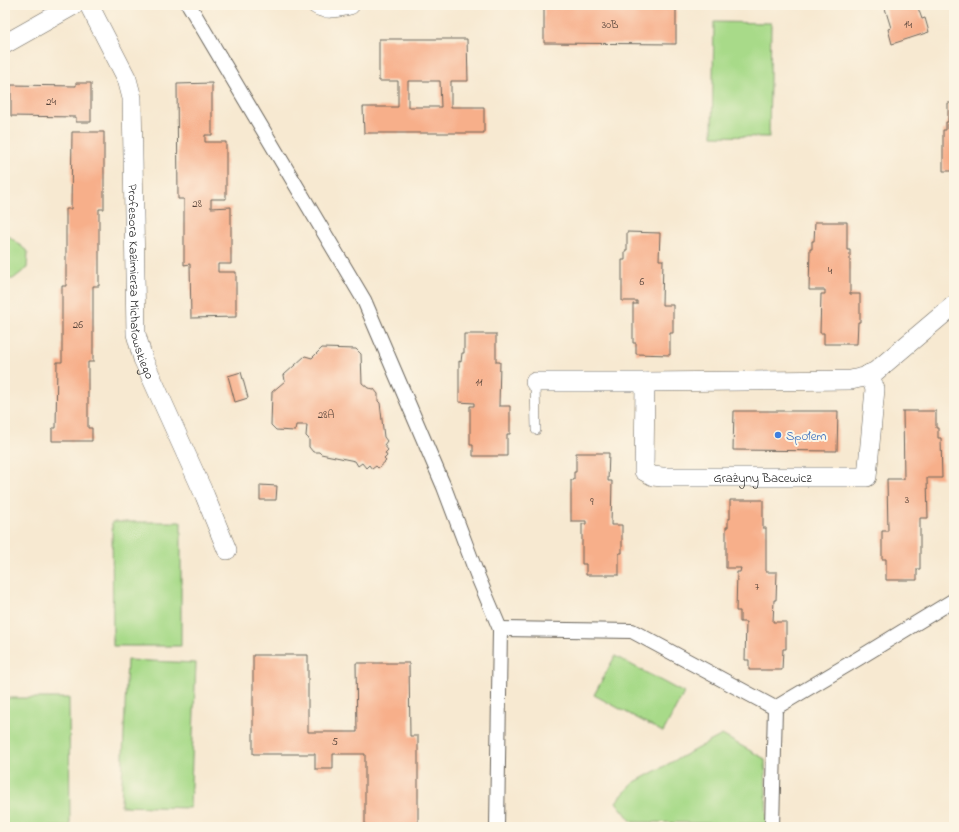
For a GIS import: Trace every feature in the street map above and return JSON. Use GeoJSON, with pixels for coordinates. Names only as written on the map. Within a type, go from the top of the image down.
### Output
{"type":"FeatureCollection","features":[{"type":"Feature","properties":{"kind":"street"},"geometry":{"type":"LineString","coordinates":[[5,44],[74,5]]}},
{"type":"Feature","properties":{"kind":"street","name":"Profesora Kazimierza Michałowskiego"},"geometry":{"type":"LineString","coordinates":[[89,5],[128,79],[132,98],[136,334],[143,359],[205,496],[227,550]]}},
{"type":"Feature","properties":{"kind":"street"},"geometry":{"type":"LineString","coordinates":[[189,5],[364,300],[444,487],[475,570],[500,630],[497,827]]}},
{"type":"Feature","properties":{"kind":"street"},"geometry":{"type":"LineString","coordinates":[[317,5],[320,7],[335,9],[350,5]]}},
{"type":"Feature","properties":{"kind":"street"},"geometry":{"type":"LineString","coordinates":[[535,382],[850,380],[864,377],[876,371],[954,305]]}},
{"type":"Feature","properties":{"kind":"street","name":"Grażyny Bacewicz"},"geometry":{"type":"LineString","coordinates":[[645,382],[644,471],[653,476],[867,477],[875,389],[869,374]]}},
{"type":"Feature","properties":{"kind":"street"},"geometry":{"type":"LineString","coordinates":[[775,708],[954,600]]}},
{"type":"Feature","properties":{"kind":"street"},"geometry":{"type":"LineString","coordinates":[[500,630],[632,631],[775,708]]}},
{"type":"Feature","properties":{"kind":"street"},"geometry":{"type":"LineString","coordinates":[[772,827],[775,708]]}},
{"type":"Feature","properties":{"kind":"lane"},"geometry":{"type":"LineString","coordinates":[[535,382],[536,430]]}},
{"type":"Feature","properties":{"kind":"green space"},"geometry":{"type":"Polygon","coordinates":[[[714,22],[771,23],[769,137],[712,136],[714,22]]]}},
{"type":"Feature","properties":{"kind":"green space"},"geometry":{"type":"Polygon","coordinates":[[[5,236],[9,236],[28,252],[27,268],[13,279],[5,279],[5,236]]]}},
{"type":"Feature","properties":{"kind":"green space"},"geometry":{"type":"Polygon","coordinates":[[[112,522],[181,522],[181,646],[113,646],[112,522]]]}},
{"type":"Feature","properties":{"kind":"green space"},"geometry":{"type":"Polygon","coordinates":[[[615,656],[684,693],[663,732],[594,695],[615,656]]]}},
{"type":"Feature","properties":{"kind":"green space"},"geometry":{"type":"Polygon","coordinates":[[[127,660],[196,663],[190,808],[121,806],[127,660]]]}},
{"type":"Feature","properties":{"kind":"green space"},"geometry":{"type":"Polygon","coordinates":[[[5,698],[69,698],[70,827],[5,827],[5,698]]]}},
{"type":"Feature","properties":{"kind":"green space"},"geometry":{"type":"Polygon","coordinates":[[[722,735],[765,759],[767,824],[632,822],[616,802],[633,783],[722,735]]]}},
{"type":"Feature","properties":{"kind":"building"},"geometry":{"type":"Polygon","coordinates":[[[544,5],[676,5],[676,44],[544,43],[544,5]]]}},
{"type":"Feature","properties":{"kind":"building"},"geometry":{"type":"Polygon","coordinates":[[[884,5],[917,5],[922,19],[925,18],[929,32],[892,44],[888,29],[891,28],[884,5]]]}},
{"type":"Feature","properties":{"kind":"building"},"geometry":{"type":"Polygon","coordinates":[[[379,39],[467,39],[468,81],[451,81],[451,107],[484,107],[484,133],[364,133],[363,107],[398,107],[398,81],[379,81],[379,39]],[[408,81],[408,107],[441,107],[440,81],[408,81]]]}},
{"type":"Feature","properties":{"kind":"building"},"geometry":{"type":"Polygon","coordinates":[[[76,83],[91,83],[91,122],[76,122],[76,117],[11,116],[11,85],[76,86],[76,83]]]}},
{"type":"Feature","properties":{"kind":"building"},"geometry":{"type":"Polygon","coordinates":[[[212,83],[212,135],[205,135],[205,142],[226,142],[226,199],[211,199],[211,208],[231,207],[231,264],[218,264],[218,272],[236,272],[236,317],[191,318],[190,264],[184,265],[184,199],[178,199],[177,84],[212,83]]]}},
{"type":"Feature","properties":{"kind":"building"},"geometry":{"type":"Polygon","coordinates":[[[948,103],[954,103],[954,171],[943,171],[943,130],[946,130],[946,122],[948,122],[948,103]]]}},
{"type":"Feature","properties":{"kind":"building"},"geometry":{"type":"Polygon","coordinates":[[[72,132],[104,132],[104,209],[99,209],[99,286],[93,286],[93,362],[88,362],[88,428],[92,428],[92,441],[52,441],[52,428],[56,428],[57,362],[62,362],[62,286],[66,286],[66,209],[71,209],[72,132]]]}},
{"type":"Feature","properties":{"kind":"building"},"geometry":{"type":"Polygon","coordinates":[[[815,222],[847,222],[847,250],[850,250],[850,294],[860,294],[860,322],[858,322],[857,344],[824,344],[824,333],[820,333],[821,294],[825,294],[825,290],[809,290],[810,249],[812,249],[812,241],[814,241],[815,222]]]}},
{"type":"Feature","properties":{"kind":"building"},"geometry":{"type":"Polygon","coordinates":[[[627,232],[660,233],[659,260],[663,260],[662,305],[673,305],[673,333],[670,333],[670,355],[636,354],[636,343],[633,343],[633,304],[637,304],[637,301],[622,301],[622,260],[625,260],[625,251],[627,251],[627,232]]]}},
{"type":"Feature","properties":{"kind":"building"},"geometry":{"type":"Polygon","coordinates":[[[464,334],[496,334],[496,362],[500,362],[499,406],[510,406],[510,434],[507,434],[507,456],[473,456],[473,445],[470,445],[470,406],[474,406],[474,403],[459,402],[459,361],[461,362],[462,353],[464,353],[464,334]]]}},
{"type":"Feature","properties":{"kind":"building"},"geometry":{"type":"Polygon","coordinates":[[[322,348],[356,349],[361,354],[362,383],[368,388],[374,389],[378,394],[384,437],[387,441],[384,445],[388,450],[385,453],[387,456],[384,459],[386,461],[378,468],[376,466],[372,469],[369,465],[366,468],[362,463],[358,466],[355,461],[321,454],[319,452],[313,452],[309,447],[309,439],[306,436],[307,425],[296,425],[295,431],[276,430],[271,425],[272,392],[285,381],[284,375],[305,356],[312,358],[322,348]]]}},
{"type":"Feature","properties":{"kind":"building"},"geometry":{"type":"Polygon","coordinates":[[[241,372],[248,398],[235,402],[228,376],[241,372]]]}},
{"type":"Feature","properties":{"kind":"building"},"geometry":{"type":"Polygon","coordinates":[[[734,411],[838,411],[837,451],[733,450],[734,411]]]}},
{"type":"Feature","properties":{"kind":"building"},"geometry":{"type":"Polygon","coordinates":[[[903,411],[936,411],[936,428],[938,428],[938,438],[941,438],[942,478],[927,478],[928,518],[920,518],[920,569],[917,569],[917,580],[886,580],[886,559],[882,559],[882,531],[888,531],[887,479],[904,479],[903,411]]]}},
{"type":"Feature","properties":{"kind":"building"},"geometry":{"type":"Polygon","coordinates":[[[576,453],[609,453],[608,481],[612,481],[611,525],[622,525],[622,553],[619,553],[619,575],[586,575],[586,564],[582,564],[582,524],[586,524],[586,521],[571,521],[571,480],[574,480],[574,472],[576,472],[576,453]]]}},
{"type":"Feature","properties":{"kind":"building"},"geometry":{"type":"Polygon","coordinates":[[[260,485],[277,486],[276,500],[260,500],[260,485]]]}},
{"type":"Feature","properties":{"kind":"building"},"geometry":{"type":"Polygon","coordinates":[[[730,500],[763,500],[763,528],[766,528],[766,572],[777,572],[776,600],[774,600],[773,622],[786,622],[786,649],[783,649],[782,670],[749,670],[749,660],[745,660],[746,622],[740,622],[740,611],[736,611],[737,572],[740,572],[741,568],[726,568],[726,527],[728,527],[728,519],[730,519],[730,500]]]}},
{"type":"Feature","properties":{"kind":"building"},"geometry":{"type":"Polygon","coordinates":[[[253,655],[308,655],[308,732],[357,732],[356,663],[409,663],[410,736],[418,736],[418,827],[365,827],[365,754],[333,754],[333,769],[315,769],[315,754],[253,754],[253,655]]]}},
{"type":"Feature","properties":{"kind":"place","name":"Społem"},"geometry":{"type":"Point","coordinates":[778,435]}}]}
